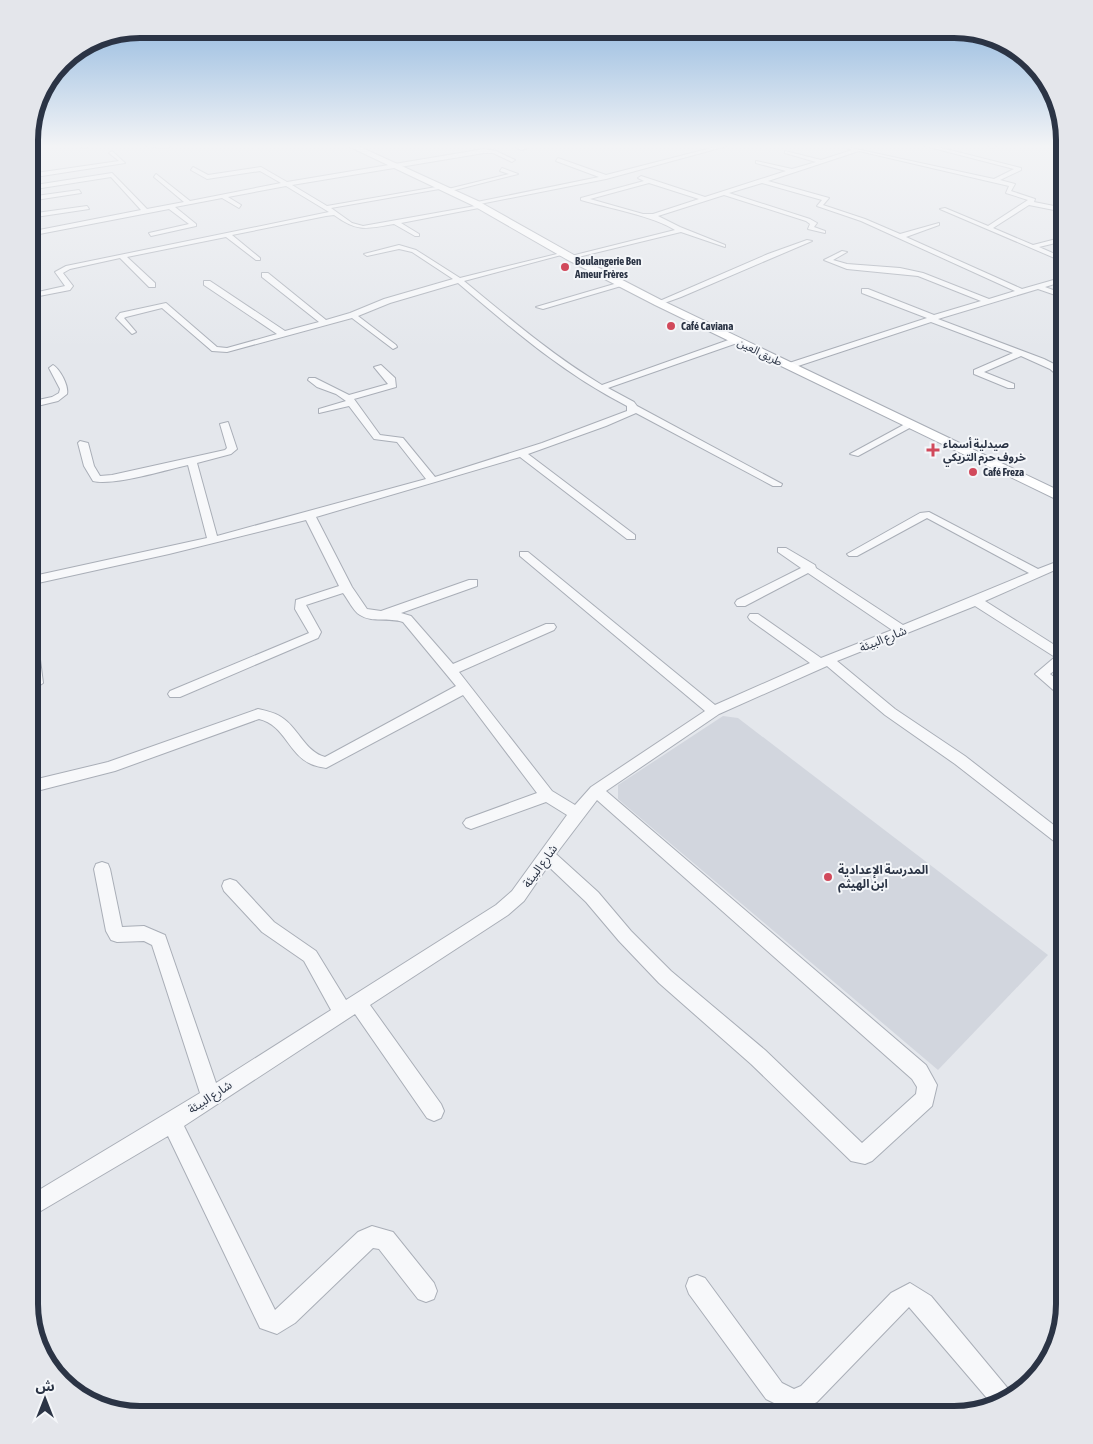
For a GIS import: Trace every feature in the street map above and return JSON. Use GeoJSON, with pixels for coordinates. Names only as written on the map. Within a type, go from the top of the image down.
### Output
{"type":"FeatureCollection","features":[{"type":"Feature","properties":{"kind":"main road","name":"طريق العين"},"geometry":{"type":"LineString","coordinates":[[493,213],[566,255],[659,302],[1056,495]]}},
{"type":"Feature","properties":{"kind":"street"},"geometry":{"type":"LineString","coordinates":[[91,213],[95,221]]}},
{"type":"Feature","properties":{"kind":"street"},"geometry":{"type":"LineString","coordinates":[[38,234],[47,234],[95,221],[138,213]]}},
{"type":"Feature","properties":{"kind":"street"},"geometry":{"type":"LineString","coordinates":[[151,234],[194,225],[179,213]]}},
{"type":"Feature","properties":{"kind":"street"},"geometry":{"type":"LineString","coordinates":[[38,294],[69,286],[58,272],[63,268],[329,213]]}},
{"type":"Feature","properties":{"kind":"street"},"geometry":{"type":"LineString","coordinates":[[337,213],[358,228],[396,223],[440,213]]}},
{"type":"Feature","properties":{"kind":"street"},"geometry":{"type":"LineString","coordinates":[[631,213],[653,216],[661,213]]}},
{"type":"Feature","properties":{"kind":"street"},"geometry":{"type":"LineString","coordinates":[[787,213],[814,223],[810,228],[823,232]]}},
{"type":"Feature","properties":{"kind":"street"},"geometry":{"type":"LineString","coordinates":[[844,213],[863,220],[1022,292]]}},
{"type":"Feature","properties":{"kind":"street"},"geometry":{"type":"LineString","coordinates":[[953,213],[1056,257]]}},
{"type":"Feature","properties":{"kind":"street"},"geometry":{"type":"LineString","coordinates":[[988,228],[1012,213]]}},
{"type":"Feature","properties":{"kind":"street"},"geometry":{"type":"LineString","coordinates":[[128,215],[134,224]]}},
{"type":"Feature","properties":{"kind":"street"},"geometry":{"type":"LineString","coordinates":[[653,216],[679,229],[724,246]]}},
{"type":"Feature","properties":{"kind":"street"},"geometry":{"type":"LineString","coordinates":[[396,223],[417,235]]}},
{"type":"Feature","properties":{"kind":"street"},"geometry":{"type":"LineString","coordinates":[[899,237],[937,224]]}},
{"type":"Feature","properties":{"kind":"street"},"geometry":{"type":"LineString","coordinates":[[132,332],[120,318],[161,305],[165,306],[186,327],[218,350],[231,349],[353,315],[387,301],[459,280],[566,255],[647,240],[679,229]]}},
{"type":"Feature","properties":{"kind":"street"},"geometry":{"type":"LineString","coordinates":[[228,235],[258,259]]}},
{"type":"Feature","properties":{"kind":"street"},"geometry":{"type":"LineString","coordinates":[[659,302],[695,289],[774,252],[809,241]]}},
{"type":"Feature","properties":{"kind":"street"},"geometry":{"type":"LineString","coordinates":[[1032,247],[1056,241]]}},
{"type":"Feature","properties":{"kind":"street"},"geometry":{"type":"LineString","coordinates":[[367,254],[400,247],[407,248],[459,280],[531,341],[566,367],[605,391],[631,404],[633,408],[777,484]]}},
{"type":"Feature","properties":{"kind":"street"},"geometry":{"type":"LineString","coordinates":[[844,252],[827,260],[853,269],[911,272],[989,302]]}},
{"type":"Feature","properties":{"kind":"street"},"geometry":{"type":"LineString","coordinates":[[122,256],[152,286]]}},
{"type":"Feature","properties":{"kind":"street"},"geometry":{"type":"LineString","coordinates":[[265,275],[325,322]]}},
{"type":"Feature","properties":{"kind":"street"},"geometry":{"type":"LineString","coordinates":[[789,366],[932,318],[1056,281]]}},
{"type":"Feature","properties":{"kind":"street"},"geometry":{"type":"LineString","coordinates":[[206,283],[284,335]]}},
{"type":"Feature","properties":{"kind":"street"},"geometry":{"type":"LineString","coordinates":[[540,307],[624,284]]}},
{"type":"Feature","properties":{"kind":"street"},"geometry":{"type":"LineString","coordinates":[[1038,287],[1056,293]]}},
{"type":"Feature","properties":{"kind":"street"},"geometry":{"type":"LineString","coordinates":[[865,291],[1021,353],[1056,370]]}},
{"type":"Feature","properties":{"kind":"street"},"geometry":{"type":"LineString","coordinates":[[353,315],[393,347]]}},
{"type":"Feature","properties":{"kind":"street"},"geometry":{"type":"LineString","coordinates":[[605,391],[606,385],[736,340]]}},
{"type":"Feature","properties":{"kind":"street"},"geometry":{"type":"LineString","coordinates":[[1011,386],[977,372],[1021,353]]}},
{"type":"Feature","properties":{"kind":"street"},"geometry":{"type":"LineString","coordinates":[[322,411],[393,385],[392,380],[378,367]]}},
{"type":"Feature","properties":{"kind":"street"},"geometry":{"type":"LineString","coordinates":[[38,403],[55,399],[63,394],[64,389],[53,368]]}},
{"type":"Feature","properties":{"kind":"street"},"geometry":{"type":"LineString","coordinates":[[312,380],[320,387],[339,391],[350,400],[377,437],[400,440],[433,481]]}},
{"type":"Feature","properties":{"kind":"street"},"geometry":{"type":"LineString","coordinates":[[38,579],[129,561],[310,516],[433,481],[522,454],[588,430],[631,412],[633,408]]}},
{"type":"Feature","properties":{"kind":"street"},"geometry":{"type":"LineString","coordinates":[[83,443],[90,466],[97,479],[112,478],[228,452],[232,449],[225,424]]}},
{"type":"Feature","properties":{"kind":"street"},"geometry":{"type":"LineString","coordinates":[[855,454],[910,425]]}},
{"type":"Feature","properties":{"kind":"street"},"geometry":{"type":"LineString","coordinates":[[522,454],[631,537]]}},
{"type":"Feature","properties":{"kind":"street"},"geometry":{"type":"LineString","coordinates":[[192,461],[213,540]]}},
{"type":"Feature","properties":{"kind":"street"},"geometry":{"type":"LineString","coordinates":[[854,554],[924,515],[930,515],[1037,573]]}},
{"type":"Feature","properties":{"kind":"street"},"geometry":{"type":"LineString","coordinates":[[310,516],[346,588],[363,612],[395,615],[407,619],[451,670],[547,795],[576,814]]}},
{"type":"Feature","properties":{"kind":"street"},"geometry":{"type":"LineString","coordinates":[[782,550],[811,567],[902,631]]}},
{"type":"Feature","properties":{"kind":"street"},"geometry":{"type":"LineString","coordinates":[[524,554],[714,711]]}},
{"type":"Feature","properties":{"kind":"street","name":"شارع البيئة"},"geometry":{"type":"LineString","coordinates":[[38,1203],[172,1122],[502,910],[518,896],[576,814],[596,792],[714,711],[824,662],[976,601],[1056,565]]}},
{"type":"Feature","properties":{"kind":"street"},"geometry":{"type":"LineString","coordinates":[[741,603],[811,567]]}},
{"type":"Feature","properties":{"kind":"street"},"geometry":{"type":"LineString","coordinates":[[382,615],[473,583]]}},
{"type":"Feature","properties":{"kind":"street"},"geometry":{"type":"LineString","coordinates":[[175,694],[314,635],[315,632],[300,609],[300,603],[346,588]]}},
{"type":"Feature","properties":{"kind":"street"},"geometry":{"type":"LineString","coordinates":[[976,601],[1056,652]]}},
{"type":"Feature","properties":{"kind":"street"},"geometry":{"type":"LineString","coordinates":[[754,616],[824,662],[890,712],[960,760],[1056,835]]}},
{"type":"Feature","properties":{"kind":"street"},"geometry":{"type":"LineString","coordinates":[[451,670],[550,627]]}},
{"type":"Feature","properties":{"kind":"street"},"geometry":{"type":"LineString","coordinates":[[1056,663],[1042,674],[1056,685]]}},
{"type":"Feature","properties":{"kind":"street"},"geometry":{"type":"LineString","coordinates":[[38,786],[110,767],[258,714],[278,718],[311,759],[326,763],[464,688]]}},
{"type":"Feature","properties":{"kind":"street"},"geometry":{"type":"LineString","coordinates":[[548,856],[592,897],[625,936],[665,977],[758,1057],[858,1154],[865,1154],[925,1099],[927,1085],[919,1072],[596,792]]}},
{"type":"Feature","properties":{"kind":"street"},"geometry":{"type":"LineString","coordinates":[[471,823],[547,795]]}},
{"type":"Feature","properties":{"kind":"street"},"geometry":{"type":"LineString","coordinates":[[102,869],[114,931],[117,935],[146,933],[153,934],[159,940],[211,1096]]}},
{"type":"Feature","properties":{"kind":"street"},"geometry":{"type":"LineString","coordinates":[[230,886],[268,927],[310,956],[434,1111]]}},
{"type":"Feature","properties":{"kind":"street"},"geometry":{"type":"LineString","coordinates":[[172,1122],[268,1320],[277,1323],[366,1240],[372,1237],[384,1240],[426,1291]]}},
{"type":"Feature","properties":{"kind":"street"},"geometry":{"type":"LineString","coordinates":[[697,1286],[774,1391],[788,1399],[794,1401],[809,1394],[906,1295],[910,1294],[914,1295],[923,1304],[1000,1395]]}},
{"type":"Feature","properties":{"kind":"shaded area","name":"المدرسة الإعدادية ابن الهيثم"},"geometry":{"type":"Polygon","coordinates":[[[723,716],[738,718],[1048,955],[938,1070],[618,799],[618,785],[723,716]]]}},
{"type":"Feature","properties":{"kind":"place","name":"Boulangerie Ben Ameur Frères"},"geometry":{"type":"Point","coordinates":[565,267]}},
{"type":"Feature","properties":{"kind":"place","name":"Café Caviana"},"geometry":{"type":"Point","coordinates":[671,326]}},
{"type":"Feature","properties":{"kind":"place","name":"صيدلية أسماء خروف حرم التريكي"},"geometry":{"type":"Point","coordinates":[933,450]}},
{"type":"Feature","properties":{"kind":"place","name":"Café Freza"},"geometry":{"type":"Point","coordinates":[973,472]}},
{"type":"Feature","properties":{"kind":"place","name":"المدرسة الإعدادية ابن الهيثم"},"geometry":{"type":"Point","coordinates":[828,877]}}]}
